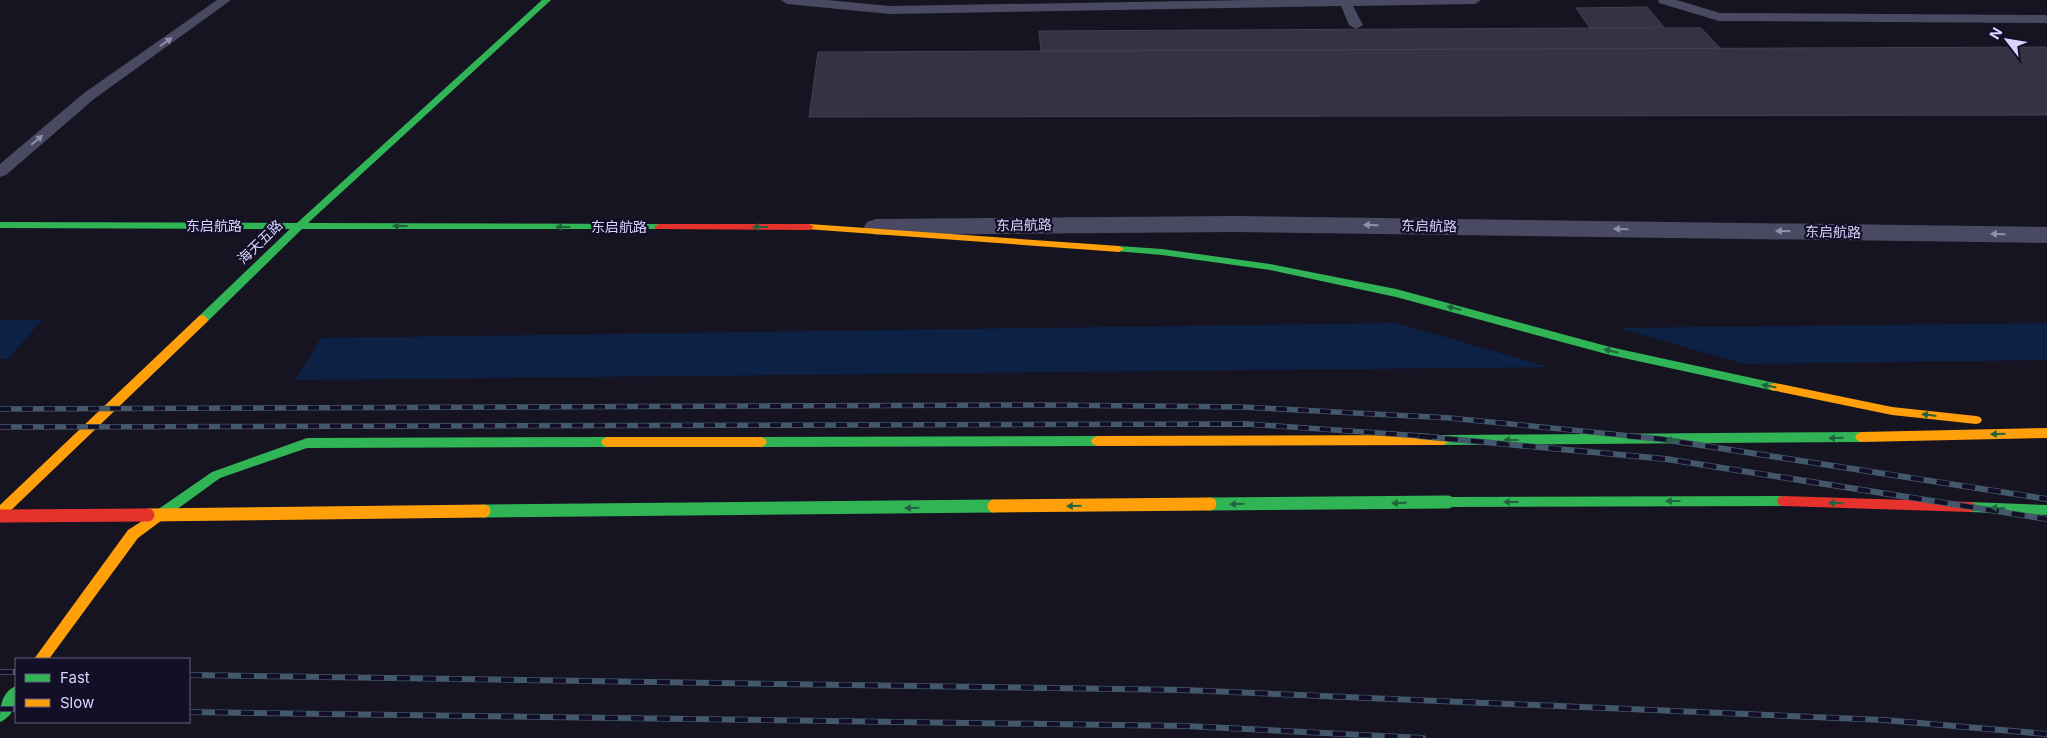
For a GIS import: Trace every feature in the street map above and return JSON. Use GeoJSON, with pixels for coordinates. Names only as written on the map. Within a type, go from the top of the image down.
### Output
{"type":"FeatureCollection","features":[{"type":"Feature","properties":{"kind":"main road","name":"海天五路"},"geometry":{"type":"LineString","coordinates":[[0,514],[299,226],[547,0]]}},
{"type":"Feature","properties":{"kind":"main road","name":"东启航路"},"geometry":{"type":"LineString","coordinates":[[0,226],[809,227]]}},
{"type":"Feature","properties":{"kind":"main road"},"geometry":{"type":"LineString","coordinates":[[809,227],[1162,252],[1270,267],[1396,293],[1610,351],[1739,380],[1892,410],[2047,431]]}},
{"type":"Feature","properties":{"kind":"main road"},"geometry":{"type":"LineString","coordinates":[[42,658],[133,534],[216,475],[308,442],[1770,440],[2047,431]]}},
{"type":"Feature","properties":{"kind":"main road"},"geometry":{"type":"LineString","coordinates":[[0,514],[1789,501],[2047,510]]}},
{"type":"Feature","properties":{"kind":"main road"},"geometry":{"type":"LineString","coordinates":[[0,715],[15,694]]}},
{"type":"Feature","properties":{"kind":"street","name":"东启航路"},"geometry":{"type":"LineString","coordinates":[[809,227],[1236,224],[2047,235]]}},
{"type":"Feature","properties":{"kind":"lane"},"geometry":{"type":"LineString","coordinates":[[0,172],[89,96],[225,0]]}},
{"type":"Feature","properties":{"kind":"lane"},"geometry":{"type":"LineString","coordinates":[[786,0],[890,10],[1475,0]]}},
{"type":"Feature","properties":{"kind":"lane"},"geometry":{"type":"LineString","coordinates":[[1664,0],[1719,17],[2047,19]]}},
{"type":"Feature","properties":{"kind":"lane"},"geometry":{"type":"LineString","coordinates":[[1344,1],[1356,25]]}},
{"type":"Feature","properties":{"kind":"water"},"geometry":{"type":"Polygon","coordinates":[[[0,320],[42,320],[8,359],[0,359],[0,320]]]}},
{"type":"Feature","properties":{"kind":"water"},"geometry":{"type":"Polygon","coordinates":[[[1397,323],[1548,367],[295,380],[321,338],[1397,323]]]}},
{"type":"Feature","properties":{"kind":"water"},"geometry":{"type":"Polygon","coordinates":[[[2047,323],[2047,360],[1744,364],[1619,328],[2047,323]]]}},
{"type":"Feature","properties":{"kind":"building"},"geometry":{"type":"Polygon","coordinates":[[[1647,7],[1664,27],[1590,28],[1576,8],[1647,7]]]}},
{"type":"Feature","properties":{"kind":"building"},"geometry":{"type":"Polygon","coordinates":[[[1701,28],[1720,48],[1041,51],[1039,31],[1701,28]]]}},
{"type":"Feature","properties":{"kind":"building"},"geometry":{"type":"Polygon","coordinates":[[[2047,47],[2047,115],[809,117],[818,52],[2047,47]]]}},
{"type":"Feature","properties":{"kind":"railway"},"geometry":{"type":"LineString","coordinates":[[0,409],[1043,405],[1244,407],[1450,418],[1641,437]]}},
{"type":"Feature","properties":{"kind":"railway"},"geometry":{"type":"LineString","coordinates":[[0,427],[1247,424],[1437,437]]}},
{"type":"Feature","properties":{"kind":"railway"},"geometry":{"type":"LineString","coordinates":[[1419,436],[1666,459],[2047,519]]}},
{"type":"Feature","properties":{"kind":"railway"},"geometry":{"type":"LineString","coordinates":[[1628,436],[1661,439],[2047,499]]}},
{"type":"Feature","properties":{"kind":"railway"},"geometry":{"type":"LineString","coordinates":[[0,672],[15,672]]}},
{"type":"Feature","properties":{"kind":"railway"},"geometry":{"type":"LineString","coordinates":[[190,675],[1184,690],[1884,720],[2047,734]]}},
{"type":"Feature","properties":{"kind":"railway"},"geometry":{"type":"LineString","coordinates":[[0,709],[15,709]]}},
{"type":"Feature","properties":{"kind":"railway"},"geometry":{"type":"LineString","coordinates":[[190,712],[1186,726],[1423,738]]}},
{"type":"Feature","properties":{"kind":"traffic: fast"},"geometry":{"type":"LineString","coordinates":[[203,319],[299,226],[547,0]]}},
{"type":"Feature","properties":{"kind":"traffic: fast"},"geometry":{"type":"LineString","coordinates":[[0,225],[659,227]]}},
{"type":"Feature","properties":{"kind":"traffic: fast"},"geometry":{"type":"LineString","coordinates":[[1119,249],[1162,252],[1270,267],[1396,293],[1610,351],[1775,387]]}},
{"type":"Feature","properties":{"kind":"traffic: fast"},"geometry":{"type":"LineString","coordinates":[[1443,440],[1861,437]]}},
{"type":"Feature","properties":{"kind":"traffic: fast"},"geometry":{"type":"LineString","coordinates":[[761,442],[1097,441]]}},
{"type":"Feature","properties":{"kind":"traffic: fast"},"geometry":{"type":"LineString","coordinates":[[161,514],[216,475],[307,443],[607,442]]}},
{"type":"Feature","properties":{"kind":"traffic: fast"},"geometry":{"type":"LineString","coordinates":[[1448,502],[1783,501]]}},
{"type":"Feature","properties":{"kind":"traffic: fast"},"geometry":{"type":"LineString","coordinates":[[1210,504],[1448,502]]}},
{"type":"Feature","properties":{"kind":"traffic: fast"},"geometry":{"type":"LineString","coordinates":[[484,511],[994,506]]}},
{"type":"Feature","properties":{"kind":"traffic: fast"},"geometry":{"type":"LineString","coordinates":[[1970,507],[2047,510]]}},
{"type":"Feature","properties":{"kind":"traffic: fast"},"geometry":{"type":"LineString","coordinates":[[0,715],[15,694]]}},
{"type":"Feature","properties":{"kind":"traffic: slow"},"geometry":{"type":"LineString","coordinates":[[809,227],[1119,249]]}},
{"type":"Feature","properties":{"kind":"traffic: slow"},"geometry":{"type":"LineString","coordinates":[[0,513],[203,319]]}},
{"type":"Feature","properties":{"kind":"traffic: slow"},"geometry":{"type":"LineString","coordinates":[[1775,387],[1892,411],[1976,420]]}},
{"type":"Feature","properties":{"kind":"traffic: slow"},"geometry":{"type":"LineString","coordinates":[[1861,437],[2047,433]]}},
{"type":"Feature","properties":{"kind":"traffic: slow"},"geometry":{"type":"LineString","coordinates":[[1097,441],[1443,440]]}},
{"type":"Feature","properties":{"kind":"traffic: slow"},"geometry":{"type":"LineString","coordinates":[[607,442],[761,442]]}},
{"type":"Feature","properties":{"kind":"traffic: slow"},"geometry":{"type":"LineString","coordinates":[[994,506],[1210,504]]}},
{"type":"Feature","properties":{"kind":"traffic: slow"},"geometry":{"type":"LineString","coordinates":[[148,515],[484,511]]}},
{"type":"Feature","properties":{"kind":"traffic: slow"},"geometry":{"type":"LineString","coordinates":[[42,658],[133,534],[161,514]]}},
{"type":"Feature","properties":{"kind":"traffic: jam"},"geometry":{"type":"LineString","coordinates":[[659,227],[809,227]]}},
{"type":"Feature","properties":{"kind":"traffic: jam"},"geometry":{"type":"LineString","coordinates":[[1783,501],[1970,507]]}},
{"type":"Feature","properties":{"kind":"traffic: jam"},"geometry":{"type":"LineString","coordinates":[[0,516],[148,515]]}}]}
